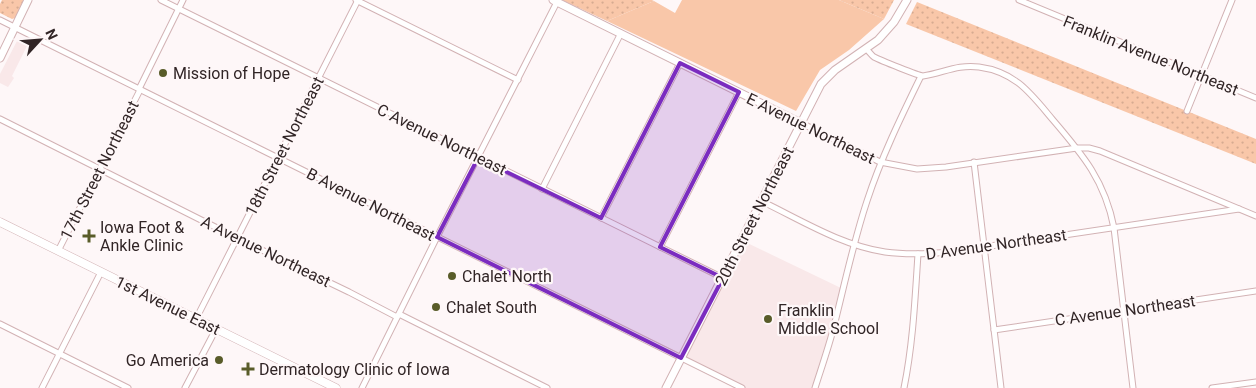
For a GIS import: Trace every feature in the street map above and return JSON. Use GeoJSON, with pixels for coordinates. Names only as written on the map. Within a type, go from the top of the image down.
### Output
{"type":"FeatureCollection","features":[{"type":"Feature","properties":{"kind":"main road","name":"1st Avenue East"},"geometry":{"type":"LineString","coordinates":[[0,222],[336,388]]}},
{"type":"Feature","properties":{"kind":"street"},"geometry":{"type":"LineString","coordinates":[[0,58],[28,0]]}},
{"type":"Feature","properties":{"kind":"street","name":"C Avenue Northeast"},"geometry":{"type":"LineString","coordinates":[[162,0],[723,278]]}},
{"type":"Feature","properties":{"kind":"street","name":"17th Street Northeast"},"geometry":{"type":"LineString","coordinates":[[58,251],[183,0]]}},
{"type":"Feature","properties":{"kind":"street"},"geometry":{"type":"LineString","coordinates":[[357,0],[518,80]]}},
{"type":"Feature","properties":{"kind":"street","name":"18th Street Northeast"},"geometry":{"type":"LineString","coordinates":[[196,319],[357,0]]}},
{"type":"Feature","properties":{"kind":"street","name":"20th Street Northeast"},"geometry":{"type":"LineString","coordinates":[[666,388],[819,88],[835,70],[883,36],[907,0]]}},
{"type":"Feature","properties":{"kind":"street","name":"Franklin Avenue Northeast"},"geometry":{"type":"LineString","coordinates":[[1019,0],[1256,98]]}},
{"type":"Feature","properties":{"kind":"street"},"geometry":{"type":"LineString","coordinates":[[1187,111],[1232,0]]}},
{"type":"Feature","properties":{"kind":"street"},"geometry":{"type":"LineString","coordinates":[[362,388],[556,1]]}},
{"type":"Feature","properties":{"kind":"street","name":"E Avenue Northeast"},"geometry":{"type":"LineString","coordinates":[[556,1],[880,162],[918,168],[946,167],[1077,148],[1089,148],[1256,216]]}},
{"type":"Feature","properties":{"kind":"street","name":"B Avenue Northeast"},"geometry":{"type":"LineString","coordinates":[[0,20],[742,388]]}},
{"type":"Feature","properties":{"kind":"street"},"geometry":{"type":"LineString","coordinates":[[542,189],[621,33]]}},
{"type":"Feature","properties":{"kind":"street"},"geometry":{"type":"LineString","coordinates":[[866,49],[874,57],[921,76],[969,65],[1000,72],[1014,79],[1028,90],[1077,148],[1098,179],[1111,212],[1133,388]]}},
{"type":"Feature","properties":{"kind":"street"},"geometry":{"type":"LineString","coordinates":[[601,218],[680,63]]}},
{"type":"Feature","properties":{"kind":"street"},"geometry":{"type":"LineString","coordinates":[[815,388],[831,336],[866,203],[880,162],[921,76]]}},
{"type":"Feature","properties":{"kind":"street"},"geometry":{"type":"LineString","coordinates":[[660,247],[739,92]]}},
{"type":"Feature","properties":{"kind":"street","name":"A Avenue Northeast"},"geometry":{"type":"LineString","coordinates":[[0,119],[237,238],[547,388]]}},
{"type":"Feature","properties":{"kind":"street"},"geometry":{"type":"LineString","coordinates":[[974,162],[1001,388]]}},
{"type":"Feature","properties":{"kind":"street","name":"D Avenue Northeast"},"geometry":{"type":"LineString","coordinates":[[761,200],[835,237],[854,244],[886,252],[918,254],[984,247],[1239,209]]}},
{"type":"Feature","properties":{"kind":"street"},"geometry":{"type":"LineString","coordinates":[[904,388],[910,358],[918,254]]}},
{"type":"Feature","properties":{"kind":"street"},"geometry":{"type":"LineString","coordinates":[[42,388],[101,272]]}},
{"type":"Feature","properties":{"kind":"street","name":"C Avenue Northeast"},"geometry":{"type":"LineString","coordinates":[[994,330],[1256,292]]}},
{"type":"Feature","properties":{"kind":"street"},"geometry":{"type":"LineString","coordinates":[[0,324],[128,388]]}},
{"type":"Feature","properties":{"kind":"street"},"geometry":{"type":"LineString","coordinates":[[185,388],[216,329]]}},
{"type":"Feature","properties":{"kind":"street"},"geometry":{"type":"LineString","coordinates":[[1212,388],[1256,382]]}},
{"type":"Feature","properties":{"kind":"highlighted area"},"geometry":{"type":"Polygon","coordinates":[[[680,63],[739,92],[660,247],[723,278],[681,358],[437,237],[478,158],[601,218],[680,63]]]}},
{"type":"Feature","properties":{"kind":"shaded area"},"geometry":{"type":"Polygon","coordinates":[[[2,0],[24,0],[15,18],[12,19],[0,13],[2,0]]]}},
{"type":"Feature","properties":{"kind":"shaded area"},"geometry":{"type":"Polygon","coordinates":[[[562,0],[652,0],[654,1],[607,21],[562,0]]]}},
{"type":"Feature","properties":{"kind":"shaded area"},"geometry":{"type":"Polygon","coordinates":[[[682,0],[839,0],[884,19],[849,50],[820,70],[796,111],[607,21],[654,1],[675,13],[682,0]]]}},
{"type":"Feature","properties":{"kind":"shaded area"},"geometry":{"type":"Polygon","coordinates":[[[839,0],[894,0],[884,19],[839,0]]]}},
{"type":"Feature","properties":{"kind":"shaded area"},"geometry":{"type":"Polygon","coordinates":[[[917,2],[1256,139],[1256,164],[906,24],[917,2]]]}},
{"type":"Feature","properties":{"kind":"shaded area"},"geometry":{"type":"Polygon","coordinates":[[[17,41],[27,46],[12,76],[14,78],[8,87],[0,83],[0,74],[17,41]]]}},
{"type":"Feature","properties":{"kind":"shaded area","name":"Franklin Middle School"},"geometry":{"type":"Polygon","coordinates":[[[741,240],[841,288],[833,329],[815,388],[742,388],[681,358],[741,240]]]}},
{"type":"Feature","properties":{"kind":"place","name":"Mission of Hope"},"geometry":{"type":"Point","coordinates":[163,73]}},
{"type":"Feature","properties":{"kind":"place","name":"Iowa Foot & Ankle Clinic"},"geometry":{"type":"Point","coordinates":[89,236]}},
{"type":"Feature","properties":{"kind":"place","name":"Chalet North"},"geometry":{"type":"Point","coordinates":[452,276]}},
{"type":"Feature","properties":{"kind":"place","name":"Chalet South"},"geometry":{"type":"Point","coordinates":[436,307]}},
{"type":"Feature","properties":{"kind":"place","name":"Franklin Middle School"},"geometry":{"type":"Point","coordinates":[768,319]}},
{"type":"Feature","properties":{"kind":"place","name":"Go America"},"geometry":{"type":"Point","coordinates":[219,360]}},
{"type":"Feature","properties":{"kind":"place","name":"Dermatology Clinic of Iowa"},"geometry":{"type":"Point","coordinates":[248,369]}}]}
